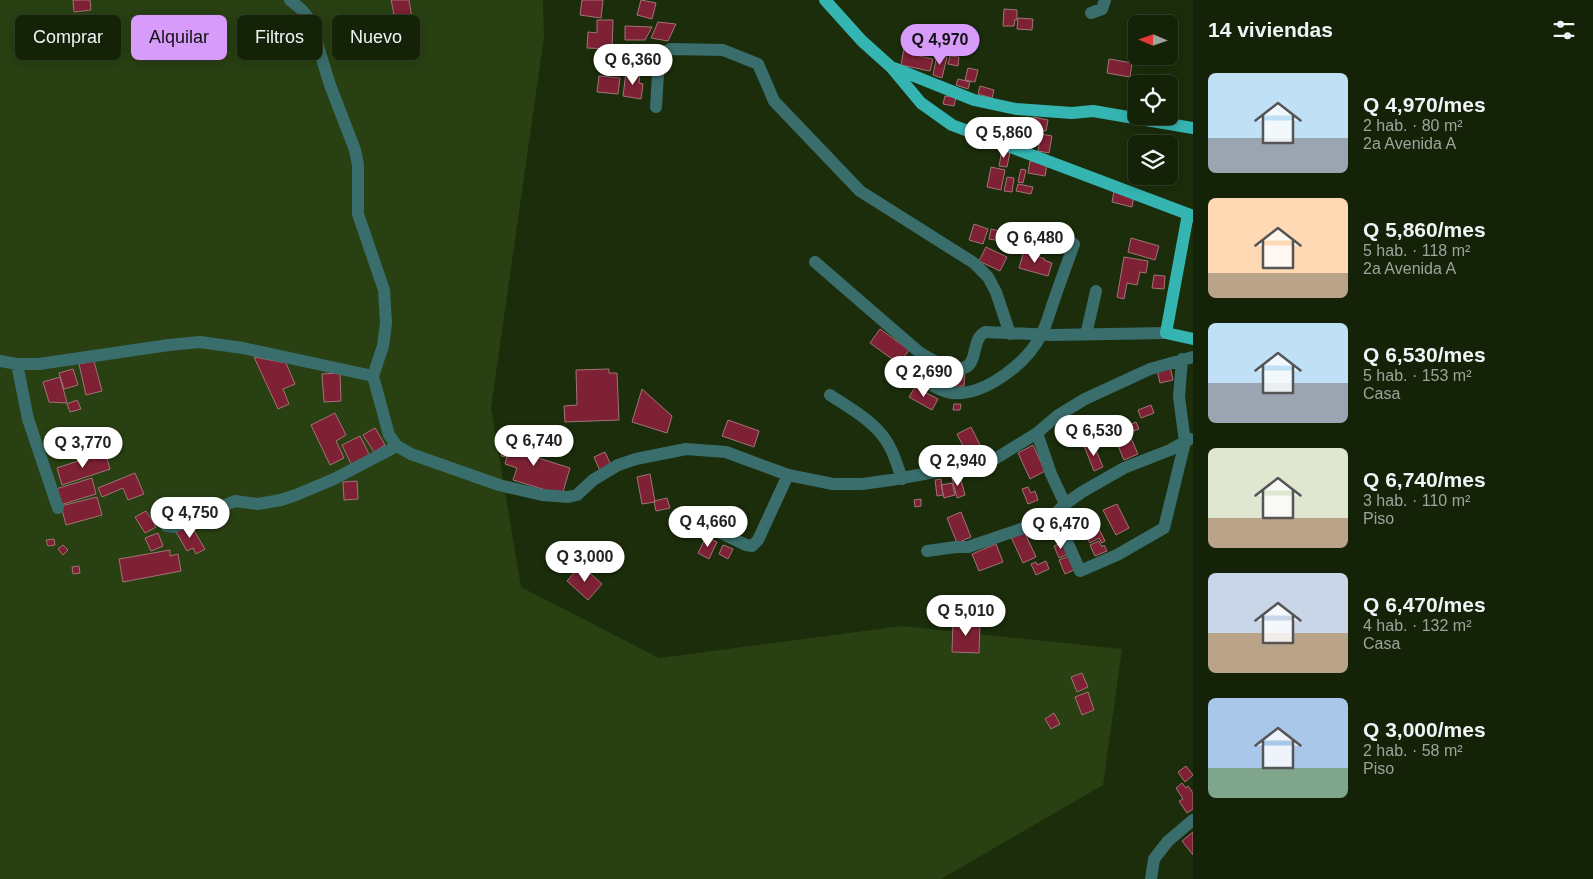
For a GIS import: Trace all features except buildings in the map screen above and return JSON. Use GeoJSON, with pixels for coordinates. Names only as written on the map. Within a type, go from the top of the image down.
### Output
{"type":"FeatureCollection","features":[{"type":"Feature","properties":{"kind":"main road"},"geometry":{"type":"LineString","coordinates":[[825,0],[862,41],[891,67],[920,104],[952,125],[1190,215],[1166,333],[1193,339]]}},
{"type":"Feature","properties":{"kind":"main road"},"geometry":{"type":"LineString","coordinates":[[891,67],[974,100],[1016,109],[1072,113],[1093,111],[1193,128]]}},
{"type":"Feature","properties":{"kind":"street"},"geometry":{"type":"LineString","coordinates":[[290,0],[310,20],[330,86],[355,150],[358,165],[358,214],[384,290],[386,323],[383,346],[373,376],[386,429],[397,446],[411,454],[499,485],[542,495],[577,496],[593,480],[618,465],[636,458],[686,449],[726,452],[788,475],[833,484],[862,484],[902,479],[990,462],[1037,433],[1057,416],[1085,399],[1150,369],[1188,358],[1179,397],[1189,440],[1164,528],[1117,555],[1080,571],[1055,514]]}},
{"type":"Feature","properties":{"kind":"street"},"geometry":{"type":"LineString","coordinates":[[1091,13],[1102,9],[1105,0]]}},
{"type":"Feature","properties":{"kind":"street"},"geometry":{"type":"LineString","coordinates":[[656,107],[659,58],[662,53],[671,49],[723,50],[758,64],[774,102],[860,191],[974,264],[988,277],[996,292],[1010,334]]}},
{"type":"Feature","properties":{"kind":"street"},"geometry":{"type":"LineString","coordinates":[[911,371],[941,390],[950,393],[968,392],[986,386],[1009,372],[1029,352],[1041,335],[1074,244]]}},
{"type":"Feature","properties":{"kind":"street"},"geometry":{"type":"LineString","coordinates":[[815,262],[919,352],[943,365],[959,369],[969,365],[978,337],[983,333],[1041,335],[1166,333]]}},
{"type":"Feature","properties":{"kind":"street"},"geometry":{"type":"LineString","coordinates":[[1086,335],[1096,291]]}},
{"type":"Feature","properties":{"kind":"street"},"geometry":{"type":"LineString","coordinates":[[0,361],[17,364],[39,364],[177,344],[207,343],[244,348],[373,376]]}},
{"type":"Feature","properties":{"kind":"street"},"geometry":{"type":"LineString","coordinates":[[17,364],[28,419],[58,508]]}},
{"type":"Feature","properties":{"kind":"street"},"geometry":{"type":"LineString","coordinates":[[830,395],[856,412],[884,438],[894,453],[902,479]]}},
{"type":"Feature","properties":{"kind":"street"},"geometry":{"type":"LineString","coordinates":[[1037,433],[1051,474],[1065,504]]}},
{"type":"Feature","properties":{"kind":"street"},"geometry":{"type":"LineString","coordinates":[[927,552],[968,547],[1021,529],[1055,514],[1065,504],[1124,468],[1170,450],[1189,440]]}},
{"type":"Feature","properties":{"kind":"street"},"geometry":{"type":"LineString","coordinates":[[163,520],[166,526],[174,526],[234,501],[258,504],[282,500],[334,479],[397,446]]}},
{"type":"Feature","properties":{"kind":"street"},"geometry":{"type":"LineString","coordinates":[[684,515],[746,545],[752,546],[758,540],[788,475]]}},
{"type":"Feature","properties":{"kind":"street"},"geometry":{"type":"LineString","coordinates":[[1151,879],[1154,859],[1168,841],[1193,820]]}},
{"type":"Feature","properties":{"kind":"green space"},"geometry":{"type":"Polygon","coordinates":[[[0,0],[543,0],[544,37],[491,408],[521,587],[659,658],[902,626],[1122,649],[1103,785],[941,879],[0,879],[0,0]]]}}]}
